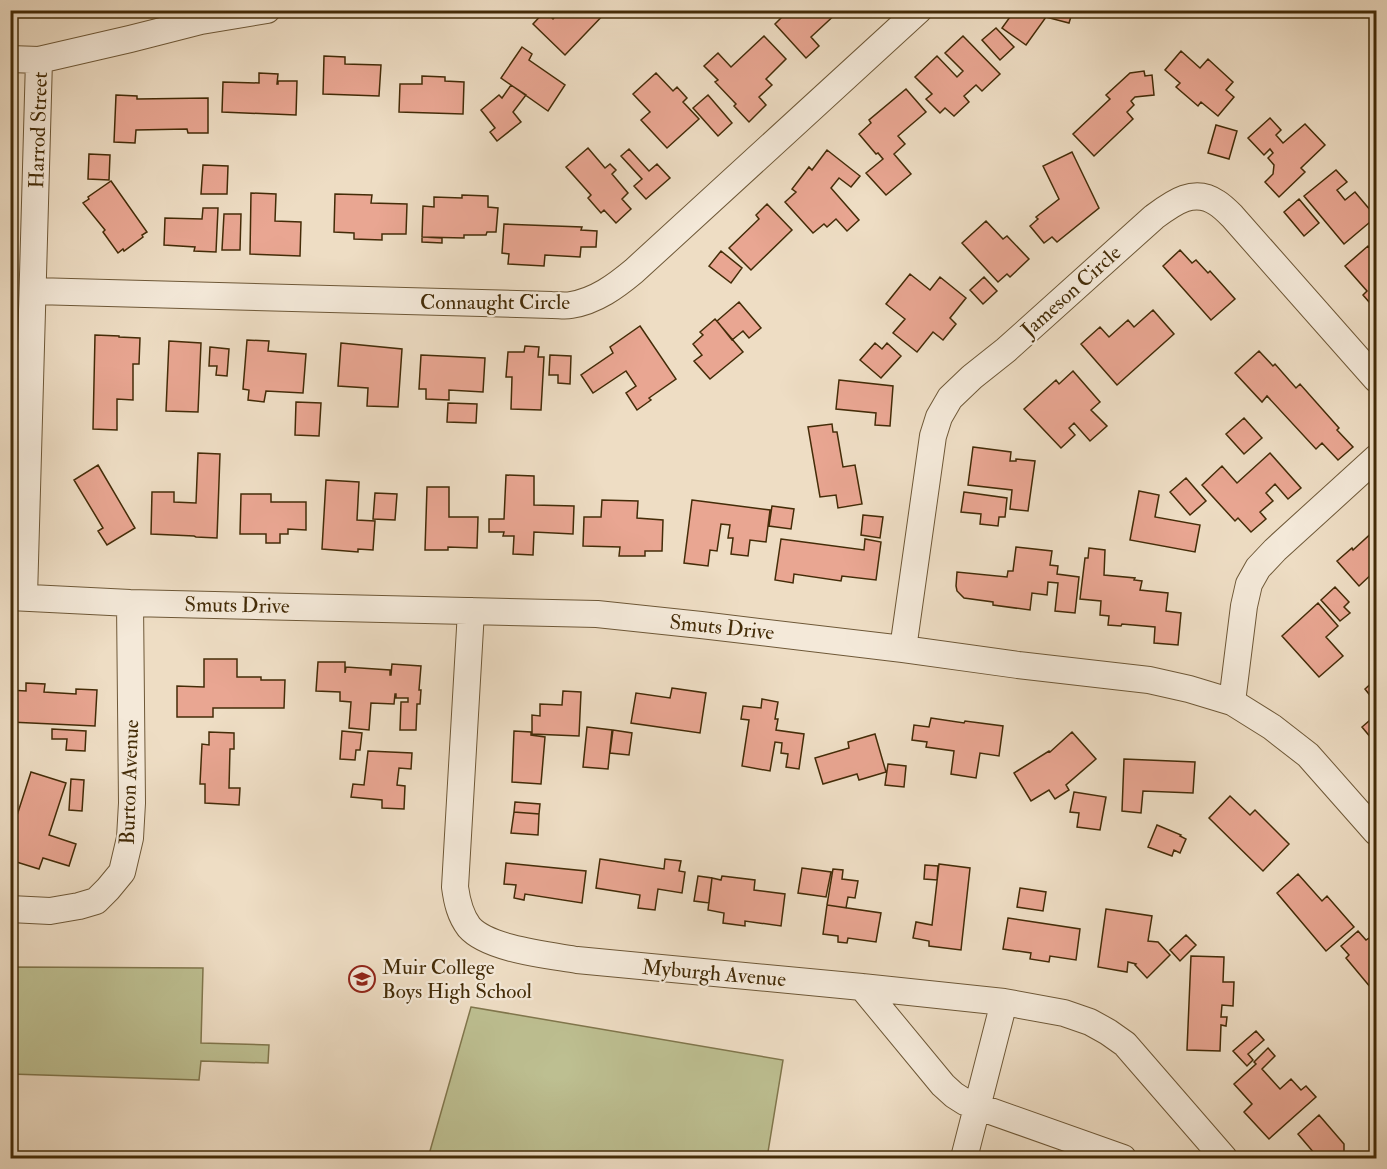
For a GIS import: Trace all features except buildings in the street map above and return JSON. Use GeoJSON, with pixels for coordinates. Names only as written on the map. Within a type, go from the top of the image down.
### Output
{"type":"FeatureCollection","features":[{"type":"Feature","properties":{"kind":"street"},"geometry":{"type":"LineString","coordinates":[[10,59],[39,60],[201,21],[267,10]]}},
{"type":"Feature","properties":{"kind":"street","name":"Connaught Circle"},"geometry":{"type":"LineString","coordinates":[[34,291],[552,305],[571,305],[588,300],[615,286],[634,271],[919,10]]}},
{"type":"Feature","properties":{"kind":"street","name":"Harrod Street"},"geometry":{"type":"LineString","coordinates":[[17,597],[34,291],[39,60]]}},
{"type":"Feature","properties":{"kind":"street","name":"Jameson Circle"},"geometry":{"type":"LineString","coordinates":[[903,649],[933,436],[939,417],[950,399],[972,377],[1006,350],[1154,216],[1174,203],[1189,196],[1215,201],[1232,216],[1377,379]]}},
{"type":"Feature","properties":{"kind":"street"},"geometry":{"type":"LineString","coordinates":[[1232,702],[1244,606],[1253,576],[1275,550],[1377,458]]}},
{"type":"Feature","properties":{"kind":"street","name":"Smuts Drive"},"geometry":{"type":"LineString","coordinates":[[17,597],[130,603],[597,614],[713,626],[1149,680],[1232,702],[1272,727],[1308,755],[1377,832]]}},
{"type":"Feature","properties":{"kind":"street","name":"Burton Avenue"},"geometry":{"type":"LineString","coordinates":[[10,909],[50,911],[96,901],[122,872],[130,838],[132,802],[130,603]]}},
{"type":"Feature","properties":{"kind":"street","name":"Myburgh Avenue"},"geometry":{"type":"LineString","coordinates":[[471,611],[455,887],[457,904],[470,928],[501,945],[577,960],[1004,1002],[1064,1013],[1090,1022],[1125,1044],[1224,1158]]}},
{"type":"Feature","properties":{"kind":"street"},"geometry":{"type":"LineString","coordinates":[[862,987],[943,1085],[954,1095],[965,1102],[1123,1158]]}},
{"type":"Feature","properties":{"kind":"street"},"geometry":{"type":"LineString","coordinates":[[964,1158],[1004,1002]]}},
{"type":"Feature","properties":{"kind":"green space"},"geometry":{"type":"Polygon","coordinates":[[[11,967],[203,968],[201,1043],[269,1045],[268,1063],[201,1061],[199,1080],[11,1074],[11,967]]]}},
{"type":"Feature","properties":{"kind":"green space"},"geometry":{"type":"Polygon","coordinates":[[[471,1007],[783,1060],[767,1158],[428,1158],[471,1007]]]}},
{"type":"Feature","properties":{"kind":"place","name":"Muir College Boys High School"},"geometry":{"type":"Point","coordinates":[362,979]}}]}
